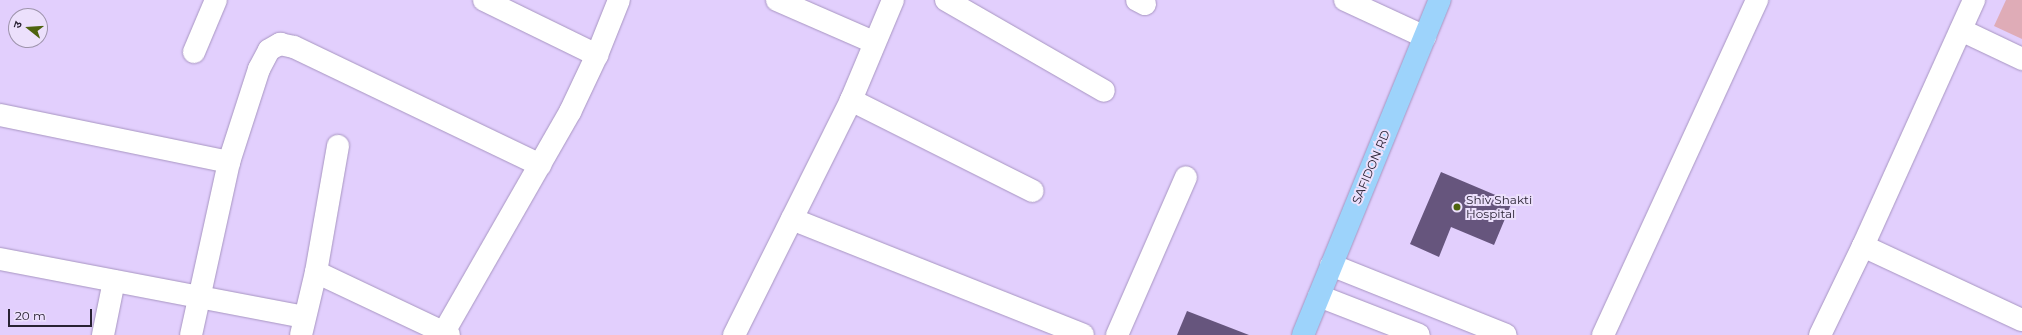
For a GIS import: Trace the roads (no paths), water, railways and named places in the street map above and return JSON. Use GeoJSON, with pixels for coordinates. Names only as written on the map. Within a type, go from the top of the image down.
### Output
{"type":"FeatureCollection","features":[{"type":"Feature","properties":{"kind":"main road","name":"SAFIDON RD"},"geometry":{"type":"LineString","coordinates":[[1303,335],[1440,0]]}},
{"type":"Feature","properties":{"kind":"street"},"geometry":{"type":"LineString","coordinates":[[194,52],[216,0]]}},
{"type":"Feature","properties":{"kind":"street"},"geometry":{"type":"LineString","coordinates":[[484,0],[597,55]]}},
{"type":"Feature","properties":{"kind":"street"},"geometry":{"type":"LineString","coordinates":[[316,272],[447,333],[540,165],[597,55],[619,0]]}},
{"type":"Feature","properties":{"kind":"street"},"geometry":{"type":"LineString","coordinates":[[777,0],[873,42]]}},
{"type":"Feature","properties":{"kind":"street"},"geometry":{"type":"LineString","coordinates":[[734,335],[850,100],[873,42],[893,0]]}},
{"type":"Feature","properties":{"kind":"street"},"geometry":{"type":"LineString","coordinates":[[946,0],[1104,91]]}},
{"type":"Feature","properties":{"kind":"street"},"geometry":{"type":"LineString","coordinates":[[1345,0],[1425,37]]}},
{"type":"Feature","properties":{"kind":"street"},"geometry":{"type":"LineString","coordinates":[[1603,335],[1757,0]]}},
{"type":"Feature","properties":{"kind":"street"},"geometry":{"type":"LineString","coordinates":[[1820,335],[1863,246],[1974,0]]}},
{"type":"Feature","properties":{"kind":"street"},"geometry":{"type":"LineString","coordinates":[[1961,30],[2022,59]]}},
{"type":"Feature","properties":{"kind":"street"},"geometry":{"type":"LineString","coordinates":[[191,335],[229,162],[259,69],[269,50],[280,44],[294,47],[540,165]]}},
{"type":"Feature","properties":{"kind":"street"},"geometry":{"type":"LineString","coordinates":[[850,100],[1033,191]]}},
{"type":"Feature","properties":{"kind":"street"},"geometry":{"type":"LineString","coordinates":[[0,115],[229,162]]}},
{"type":"Feature","properties":{"kind":"street"},"geometry":{"type":"LineString","coordinates":[[0,259],[114,281],[199,295],[303,326],[316,272],[338,146]]}},
{"type":"Feature","properties":{"kind":"street"},"geometry":{"type":"LineString","coordinates":[[1117,335],[1186,177]]}},
{"type":"Feature","properties":{"kind":"street"},"geometry":{"type":"LineString","coordinates":[[792,219],[1083,335]]}},
{"type":"Feature","properties":{"kind":"street"},"geometry":{"type":"LineString","coordinates":[[1863,246],[2022,320]]}},
{"type":"Feature","properties":{"kind":"street"},"geometry":{"type":"LineString","coordinates":[[1331,265],[1506,335]]}},
{"type":"Feature","properties":{"kind":"street"},"geometry":{"type":"LineString","coordinates":[[102,335],[114,281]]}},
{"type":"Feature","properties":{"kind":"street"},"geometry":{"type":"LineString","coordinates":[[1319,296],[1419,335]]}},
{"type":"Feature","properties":{"kind":"place","name":"Shiv Shakti Hospital"},"geometry":{"type":"Point","coordinates":[1457,207]}}]}
